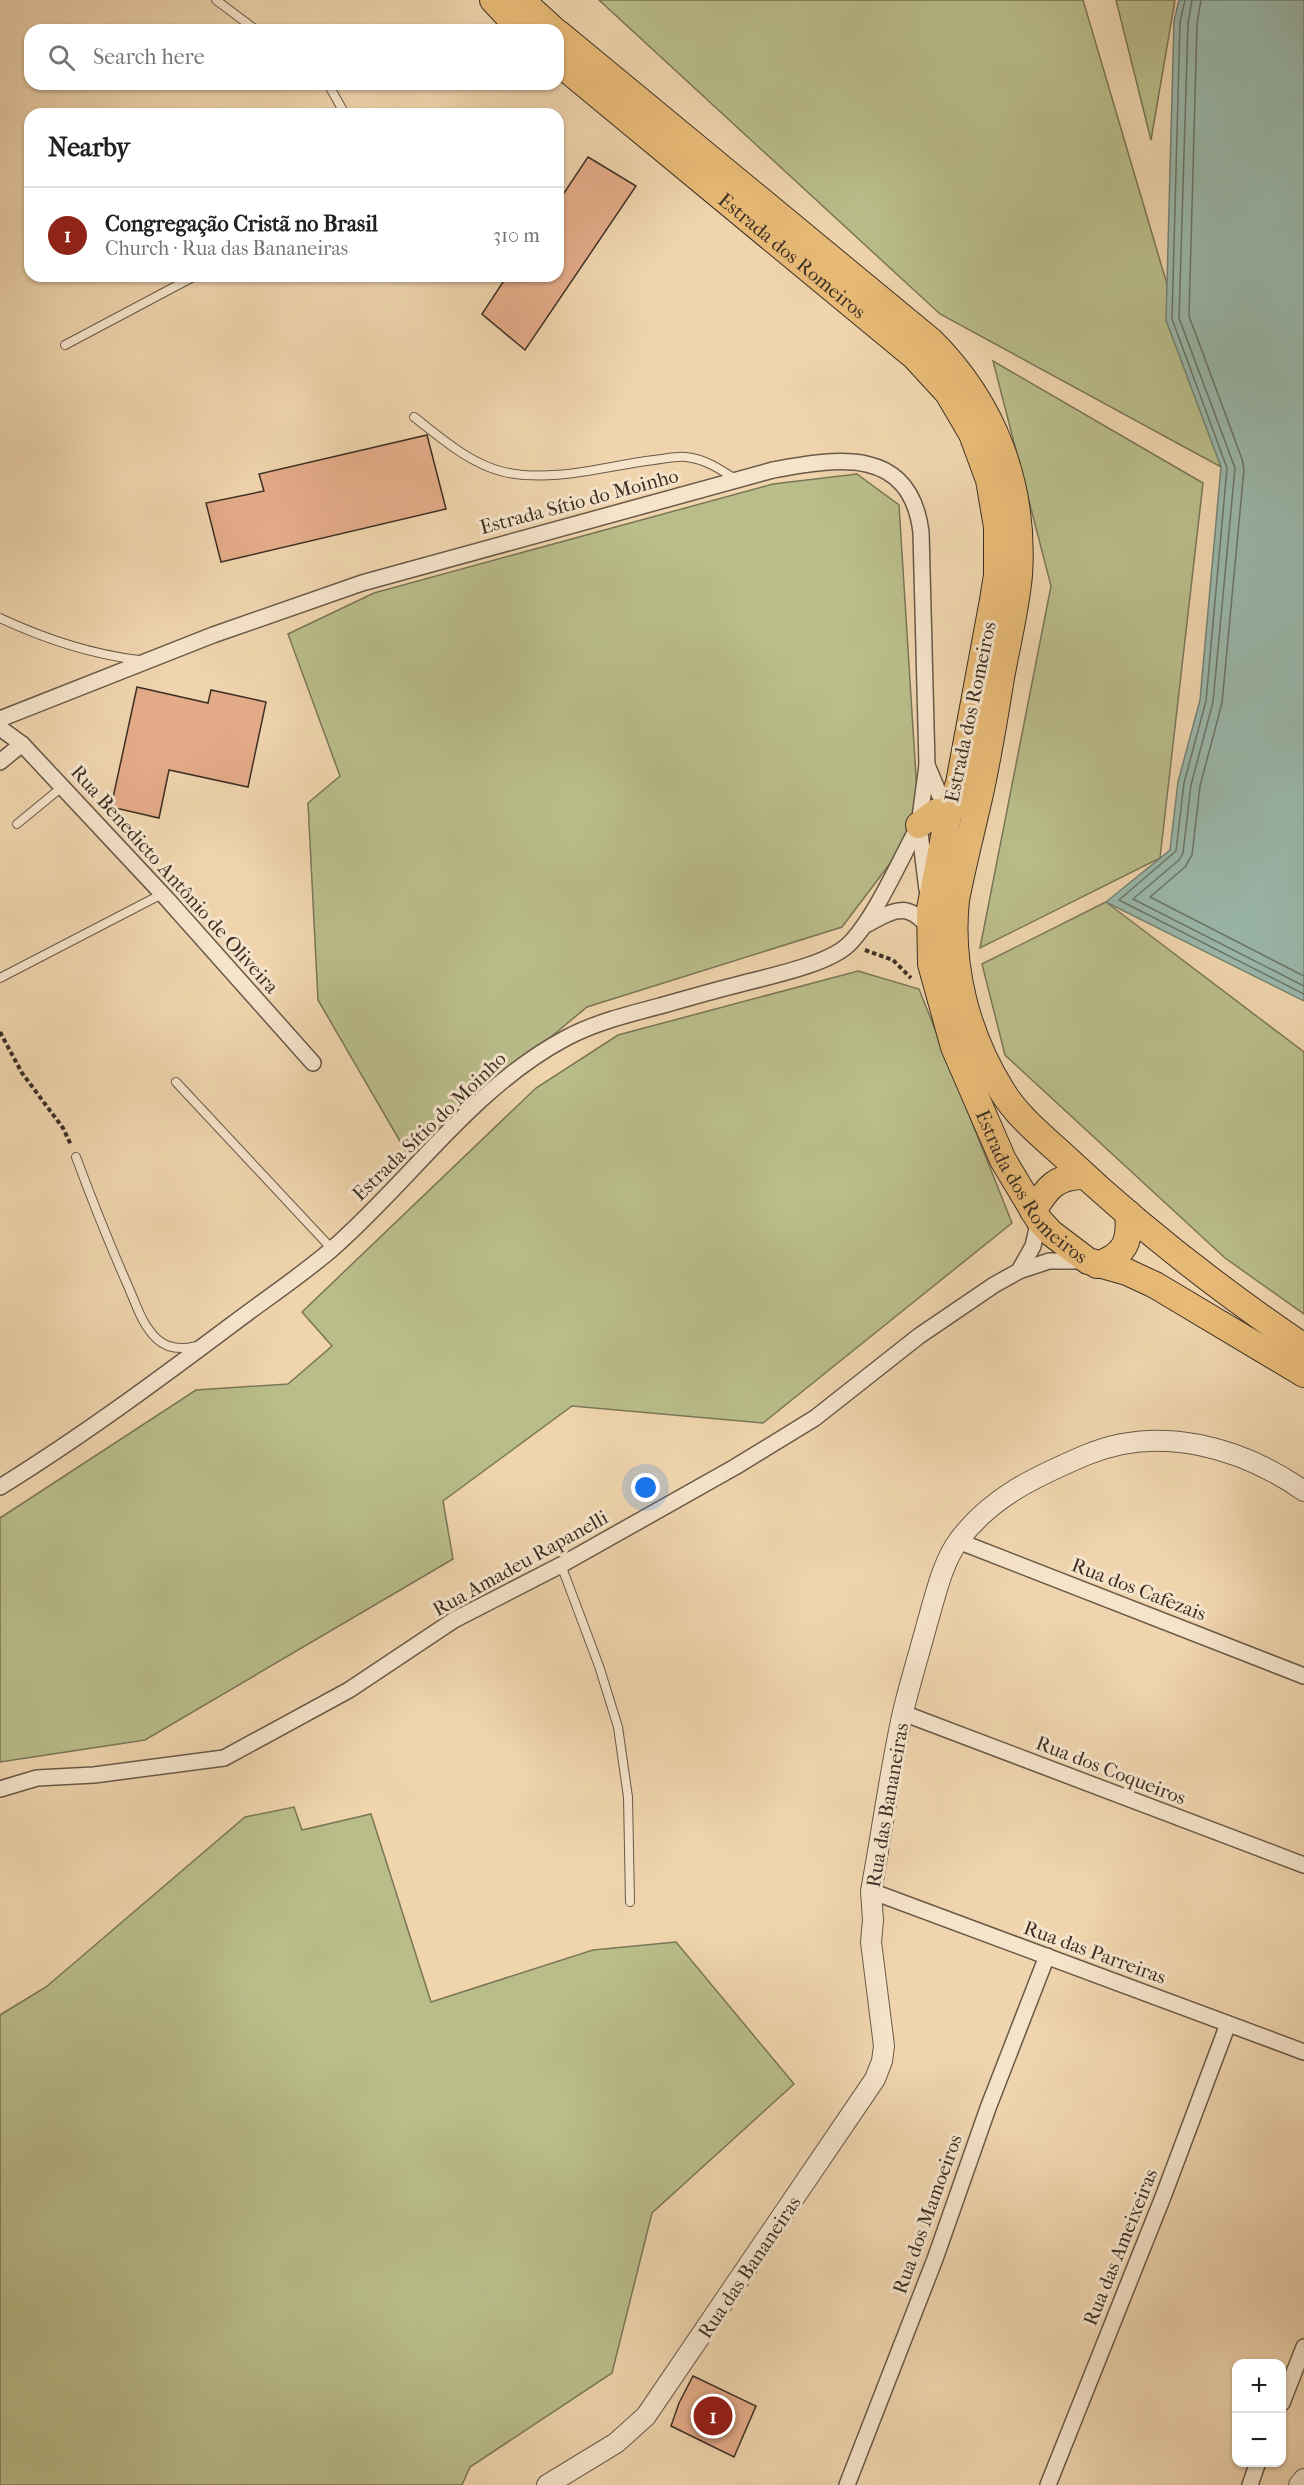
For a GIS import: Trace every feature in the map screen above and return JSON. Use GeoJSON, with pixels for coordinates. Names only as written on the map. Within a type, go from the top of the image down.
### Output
{"type":"FeatureCollection","features":[{"type":"Feature","properties":{"kind":"main road"},"geometry":{"type":"LineString","coordinates":[[493,0],[515,24]]}},
{"type":"Feature","properties":{"kind":"main road"},"geometry":{"type":"LineString","coordinates":[[521,0],[547,24]]}},
{"type":"Feature","properties":{"kind":"main road","name":"Estrada dos Romeiros"},"geometry":{"type":"LineString","coordinates":[[564,38],[930,341],[966,380],[993,425],[1016,500],[1020,535],[1019,578],[981,789],[959,886],[954,920],[957,970],[973,1032],[987,1065],[1004,1094],[1028,1123],[1084,1176],[1212,1282],[1304,1347]]}},
{"type":"Feature","properties":{"kind":"main road","name":"Estrada dos Romeiros"},"geometry":{"type":"LineString","coordinates":[[564,67],[915,357],[948,393],[972,434],[982,457],[994,503],[997,527],[997,575],[959,783],[948,816],[930,919],[933,972],[954,1047],[1003,1160],[1036,1216],[1051,1233],[1093,1263],[1127,1272],[1155,1285],[1304,1374]]}},
{"type":"Feature","properties":{"kind":"main road"},"geometry":{"type":"LineString","coordinates":[[919,825],[936,812],[948,816],[953,832],[954,862],[959,886]]}},
{"type":"Feature","properties":{"kind":"main road"},"geometry":{"type":"LineString","coordinates":[[1036,1216],[1052,1186],[1067,1176],[1084,1176]]}},
{"type":"Feature","properties":{"kind":"main road"},"geometry":{"type":"LineString","coordinates":[[1093,1263],[1119,1254],[1126,1244],[1130,1231],[1128,1213]]}},
{"type":"Feature","properties":{"kind":"street","name":"Estrada Sítio do Moinho"},"geometry":{"type":"LineString","coordinates":[[0,719],[147,661],[362,583],[736,480],[808,464],[837,461],[857,462],[887,471],[912,494],[918,512],[921,532],[927,765]]}},
{"type":"Feature","properties":{"kind":"street","name":"Rua Benedicto Antônio de Oliveira"},"geometry":{"type":"LineString","coordinates":[[0,728],[22,744],[162,894],[313,1063]]}},
{"type":"Feature","properties":{"kind":"street"},"geometry":{"type":"LineString","coordinates":[[0,762],[22,744]]}},
{"type":"Feature","properties":{"kind":"street"},"geometry":{"type":"LineString","coordinates":[[927,765],[948,816]]}},
{"type":"Feature","properties":{"kind":"street"},"geometry":{"type":"LineString","coordinates":[[864,926],[897,910],[911,911],[922,919],[930,919],[919,825],[927,765]]}},
{"type":"Feature","properties":{"kind":"street","name":"Estrada Sítio do Moinho"},"geometry":{"type":"LineString","coordinates":[[0,1487],[54,1454],[332,1249],[475,1106],[513,1071],[543,1051],[569,1036],[619,1018],[805,966],[846,947],[864,926],[919,825]]}},
{"type":"Feature","properties":{"kind":"street"},"geometry":{"type":"LineString","coordinates":[[1019,1271],[1033,1246],[1036,1216]]}},
{"type":"Feature","properties":{"kind":"street","name":"Rua Amadeu Rapanelli"},"geometry":{"type":"LineString","coordinates":[[0,1789],[37,1778],[94,1775],[224,1758],[349,1690],[454,1620],[561,1565],[735,1467],[815,1418],[919,1336],[994,1285],[1019,1271],[1049,1261],[1093,1263]]}},
{"type":"Feature","properties":{"kind":"street","name":"Rua das Bananeiras"},"geometry":{"type":"LineString","coordinates":[[548,2485],[616,2443],[646,2416],[875,2079],[882,2061],[884,2046],[871,1942],[873,1920],[871,1891],[903,1713],[940,1581],[958,1541],[987,1509],[1028,1481],[1100,1449],[1130,1441],[1182,1442],[1230,1453],[1268,1469],[1304,1491]]}},
{"type":"Feature","properties":{"kind":"street","name":"Rua dos Cafezais"},"geometry":{"type":"LineString","coordinates":[[958,1541],[1304,1676]]}},
{"type":"Feature","properties":{"kind":"street","name":"Rua dos Coqueiros"},"geometry":{"type":"LineString","coordinates":[[903,1713],[1304,1865]]}},
{"type":"Feature","properties":{"kind":"street","name":"Rua das Parreiras"},"geometry":{"type":"LineString","coordinates":[[871,1891],[1304,2052]]}},
{"type":"Feature","properties":{"kind":"street","name":"Rua dos Mamoeiros"},"geometry":{"type":"LineString","coordinates":[[847,2485],[1047,1956]]}},
{"type":"Feature","properties":{"kind":"street","name":"Rua das Ameixeiras"},"geometry":{"type":"LineString","coordinates":[[1048,2485],[1159,2208],[1228,2024]]}},
{"type":"Feature","properties":{"kind":"street"},"geometry":{"type":"LineString","coordinates":[[1286,2391],[1304,2347]]}},
{"type":"Feature","properties":{"kind":"street"},"geometry":{"type":"LineString","coordinates":[[1250,2485],[1257,2467]]}},
{"type":"Feature","properties":{"kind":"street"},"geometry":{"type":"LineString","coordinates":[[1299,2485],[1304,2479]]}},
{"type":"Feature","properties":{"kind":"lane"},"geometry":{"type":"LineString","coordinates":[[216,0],[248,24]]}},
{"type":"Feature","properties":{"kind":"lane"},"geometry":{"type":"LineString","coordinates":[[331,90],[342,108]]}},
{"type":"Feature","properties":{"kind":"lane"},"geometry":{"type":"LineString","coordinates":[[65,345],[184,282]]}},
{"type":"Feature","properties":{"kind":"lane"},"geometry":{"type":"LineString","coordinates":[[414,417],[458,450],[501,471],[550,477],[627,463],[684,457],[711,464],[736,480]]}},
{"type":"Feature","properties":{"kind":"lane"},"geometry":{"type":"LineString","coordinates":[[0,618],[79,649],[104,656],[147,661]]}},
{"type":"Feature","properties":{"kind":"lane"},"geometry":{"type":"LineString","coordinates":[[17,824],[62,787]]}},
{"type":"Feature","properties":{"kind":"lane"},"geometry":{"type":"LineString","coordinates":[[0,978],[162,894]]}},
{"type":"Feature","properties":{"kind":"lane"},"geometry":{"type":"LineString","coordinates":[[176,1082],[332,1249]]}},
{"type":"Feature","properties":{"kind":"lane"},"geometry":{"type":"LineString","coordinates":[[76,1157],[103,1227],[145,1323],[156,1338],[174,1348],[185,1349],[208,1342]]}},
{"type":"Feature","properties":{"kind":"lane"},"geometry":{"type":"LineString","coordinates":[[561,1565],[599,1666],[618,1727],[628,1797],[630,1902]]}},
{"type":"Feature","properties":{"kind":"path"},"geometry":{"type":"LineString","coordinates":[[846,947],[872,951],[893,960],[915,983]]}},
{"type":"Feature","properties":{"kind":"path"},"geometry":{"type":"LineString","coordinates":[[0,1032],[22,1073],[63,1128],[76,1157]]}},
{"type":"Feature","properties":{"kind":"green space"},"geometry":{"type":"Polygon","coordinates":[[[599,0],[1083,0],[1221,467],[940,314],[599,0]]]}},
{"type":"Feature","properties":{"kind":"green space"},"geometry":{"type":"Polygon","coordinates":[[[1116,0],[1175,0],[1151,140],[1116,0]]]}},
{"type":"Feature","properties":{"kind":"green space"},"geometry":{"type":"Polygon","coordinates":[[[993,361],[1203,483],[1160,858],[980,948],[1051,586],[993,361]]]}},
{"type":"Feature","properties":{"kind":"green space"},"geometry":{"type":"Polygon","coordinates":[[[857,474],[899,505],[919,825],[842,927],[587,1007],[408,1155],[318,1000],[308,803],[340,776],[288,634],[374,593],[773,484],[857,474]]]}},
{"type":"Feature","properties":{"kind":"green space"},"geometry":{"type":"Polygon","coordinates":[[[1106,902],[1304,1052],[1304,1314],[1225,1258],[1005,1055],[982,964],[1106,902]]]}},
{"type":"Feature","properties":{"kind":"green space"},"geometry":{"type":"Polygon","coordinates":[[[858,971],[919,989],[1012,1223],[763,1423],[572,1406],[443,1501],[453,1559],[145,1740],[0,1762],[0,1518],[196,1390],[288,1384],[332,1346],[302,1312],[536,1088],[618,1035],[858,971]]]}},
{"type":"Feature","properties":{"kind":"green space"},"geometry":{"type":"Polygon","coordinates":[[[294,1807],[302,1830],[371,1814],[431,2002],[593,1950],[676,1942],[794,2084],[652,2213],[612,2373],[470,2467],[462,2485],[0,2485],[0,2015],[46,1987],[245,1817],[294,1807]]]}},
{"type":"Feature","properties":{"kind":"water"},"geometry":{"type":"Polygon","coordinates":[[[1179,0],[1304,0],[1304,1001],[1106,902],[1170,850],[1178,782],[1200,700],[1221,467],[1166,320],[1174,21],[1179,0]]]}},
{"type":"Feature","properties":{"kind":"building"},"geometry":{"type":"Polygon","coordinates":[[[588,157],[636,186],[525,350],[482,314],[503,282],[564,282],[564,193],[588,157]]]}},
{"type":"Feature","properties":{"kind":"building"},"geometry":{"type":"Polygon","coordinates":[[[427,435],[446,509],[221,562],[206,503],[264,491],[259,474],[427,435]]]}},
{"type":"Feature","properties":{"kind":"building"},"geometry":{"type":"Polygon","coordinates":[[[137,687],[208,703],[211,690],[266,702],[248,787],[169,770],[159,818],[111,807],[137,687]]]}},
{"type":"Feature","properties":{"kind":"building"},"geometry":{"type":"Polygon","coordinates":[[[693,2376],[756,2406],[734,2457],[671,2426],[679,2403],[693,2376]]]}},
{"type":"Feature","properties":{"kind":"place","name":"Congregação Cristã no Brasil"},"geometry":{"type":"Point","coordinates":[713,2416]}}]}
